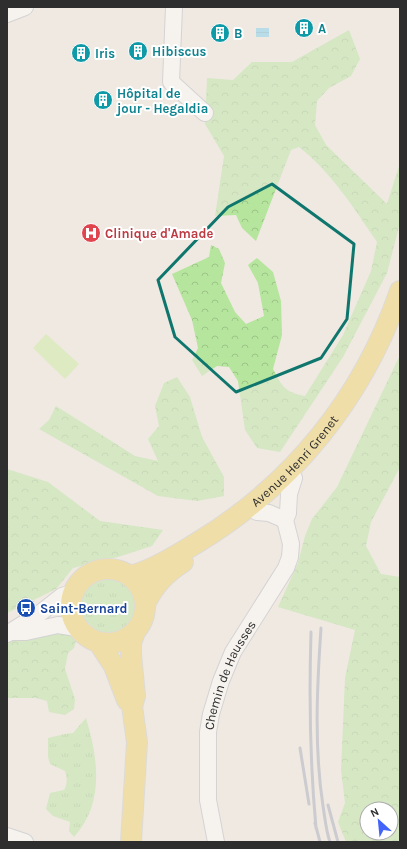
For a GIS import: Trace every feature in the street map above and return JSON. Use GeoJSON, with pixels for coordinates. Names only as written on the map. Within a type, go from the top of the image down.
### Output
{"type":"FeatureCollection","features":[{"type":"Feature","properties":{"kind":"main road","name":"Avenue Henri Grenet"},"geometry":{"type":"LineString","coordinates":[[130,576],[152,568],[180,553],[243,513],[302,456],[336,416],[352,393],[378,346],[400,291]]}},
{"type":"Feature","properties":{"kind":"main road","name":"Avenue Henri Grenet"},"geometry":{"type":"LineString","coordinates":[[145,604],[157,582],[170,571],[257,512],[294,478],[327,442],[364,392],[380,364],[400,319]]}},
{"type":"Feature","properties":{"kind":"main road"},"geometry":{"type":"LineString","coordinates":[[132,837],[137,742],[132,706],[135,696],[131,654],[135,632],[145,614],[143,593],[138,583],[130,576],[120,570],[108,568],[97,570],[86,575],[78,583],[72,593],[70,611],[77,628],[87,638],[99,643],[112,644],[125,640],[135,632]]}},
{"type":"Feature","properties":{"kind":"main road"},"geometry":{"type":"LineString","coordinates":[[99,643],[114,666],[126,700],[132,706]]}},
{"type":"Feature","properties":{"kind":"street"},"geometry":{"type":"LineString","coordinates":[[7,14],[25,7]]}},
{"type":"Feature","properties":{"kind":"street"},"geometry":{"type":"LineString","coordinates":[[174,7],[171,82],[205,113]]}},
{"type":"Feature","properties":{"kind":"street","name":"Chemin de Hausses"},"geometry":{"type":"LineString","coordinates":[[216,842],[208,800],[209,722],[217,692],[233,652],[286,568],[290,557],[290,544],[285,520],[288,513],[289,494],[294,478]]}},
{"type":"Feature","properties":{"kind":"street"},"geometry":{"type":"LineString","coordinates":[[257,512],[269,513],[285,520]]}},
{"type":"Feature","properties":{"kind":"street"},"geometry":{"type":"LineString","coordinates":[[10,633],[62,596],[72,593]]}},
{"type":"Feature","properties":{"kind":"street"},"geometry":{"type":"LineString","coordinates":[[10,633],[26,632],[58,625],[77,628]]}},
{"type":"Feature","properties":{"kind":"street"},"geometry":{"type":"LineString","coordinates":[[7,836],[24,842]]}},
{"type":"Feature","properties":{"kind":"highlighted area"},"geometry":{"type":"Polygon","coordinates":[[[272,184],[354,244],[347,319],[321,358],[236,392],[175,337],[158,280],[228,207],[272,184]]]}},
{"type":"Feature","properties":{"kind":"green space"},"geometry":{"type":"Polygon","coordinates":[[[349,30],[360,59],[351,76],[329,88],[317,101],[315,125],[326,145],[387,204],[400,163],[400,223],[387,273],[343,357],[280,452],[257,448],[245,430],[238,381],[229,367],[217,366],[202,376],[192,360],[198,348],[192,320],[172,274],[209,257],[211,245],[219,249],[225,263],[221,283],[235,312],[246,324],[264,316],[258,283],[248,265],[257,258],[273,272],[281,301],[282,335],[273,369],[284,387],[292,392],[305,396],[343,335],[371,271],[377,242],[332,179],[299,147],[291,150],[256,241],[242,228],[236,215],[215,216],[224,156],[205,124],[207,78],[233,80],[252,62],[292,62],[349,30]]]}},
{"type":"Feature","properties":{"kind":"green space"},"geometry":{"type":"Polygon","coordinates":[[[46,334],[79,364],[65,379],[33,348],[46,334]]]}},
{"type":"Feature","properties":{"kind":"green space"},"geometry":{"type":"Polygon","coordinates":[[[400,355],[400,467],[371,522],[366,546],[381,574],[400,577],[400,842],[346,842],[338,822],[345,803],[341,770],[345,678],[355,630],[278,607],[298,563],[305,536],[312,519],[337,487],[400,355]]]}},
{"type":"Feature","properties":{"kind":"green space"},"geometry":{"type":"Polygon","coordinates":[[[177,377],[190,397],[202,437],[224,477],[224,496],[197,501],[158,496],[39,429],[49,420],[56,406],[135,456],[158,461],[148,439],[159,426],[155,406],[164,383],[177,377]]]}},
{"type":"Feature","properties":{"kind":"green space"},"geometry":{"type":"Polygon","coordinates":[[[7,469],[48,482],[100,521],[163,530],[152,546],[118,557],[73,568],[56,589],[7,613],[7,469]]]}},
{"type":"Feature","properties":{"kind":"green space"},"geometry":{"type":"Polygon","coordinates":[[[107,575],[121,580],[131,587],[136,597],[138,608],[135,618],[128,627],[118,633],[103,636],[87,622],[80,619],[77,603],[78,596],[85,584],[98,577],[107,575]]]}},
{"type":"Feature","properties":{"kind":"green space"},"geometry":{"type":"Polygon","coordinates":[[[55,629],[73,633],[77,638],[74,648],[68,653],[65,669],[75,699],[74,709],[65,715],[49,712],[47,701],[36,698],[7,698],[7,643],[22,637],[55,629]]]}},
{"type":"Feature","properties":{"kind":"green space"},"geometry":{"type":"Polygon","coordinates":[[[86,718],[94,749],[96,764],[95,795],[91,810],[84,824],[74,837],[69,831],[70,822],[53,816],[46,809],[50,793],[64,790],[67,780],[65,771],[50,764],[48,757],[48,738],[73,733],[86,718]]]}},
{"type":"Feature","properties":{"kind":"water"},"geometry":{"type":"Polygon","coordinates":[[[256,28],[269,28],[269,37],[256,37],[256,28]]]}},
{"type":"Feature","properties":{"kind":"railway"},"geometry":{"type":"LineString","coordinates":[[321,628],[318,672],[317,739],[320,784],[330,842]]}},
{"type":"Feature","properties":{"kind":"railway"},"geometry":{"type":"LineString","coordinates":[[311,632],[310,730],[316,828]]}},
{"type":"Feature","properties":{"kind":"railway"},"geometry":{"type":"LineString","coordinates":[[300,748],[309,804]]}},
{"type":"Feature","properties":{"kind":"railway"},"geometry":{"type":"LineString","coordinates":[[328,805],[338,842]]}},
{"type":"Feature","properties":{"kind":"railway"},"geometry":{"type":"LineString","coordinates":[[315,823],[320,842]]}},
{"type":"Feature","properties":{"kind":"place","name":"A"},"geometry":{"type":"Point","coordinates":[304,28]}},
{"type":"Feature","properties":{"kind":"place","name":"B"},"geometry":{"type":"Point","coordinates":[220,33]}},
{"type":"Feature","properties":{"kind":"place","name":"Hibiscus"},"geometry":{"type":"Point","coordinates":[138,51]}},
{"type":"Feature","properties":{"kind":"place","name":"Iris"},"geometry":{"type":"Point","coordinates":[81,53]}},
{"type":"Feature","properties":{"kind":"place","name":"Hôpital de jour - Hegaldia"},"geometry":{"type":"Point","coordinates":[103,100]}},
{"type":"Feature","properties":{"kind":"place","name":"Clinique d'Amade"},"geometry":{"type":"Point","coordinates":[91,233]}},
{"type":"Feature","properties":{"kind":"place","name":"Saint-Bernard"},"geometry":{"type":"Point","coordinates":[26,608]}}]}
